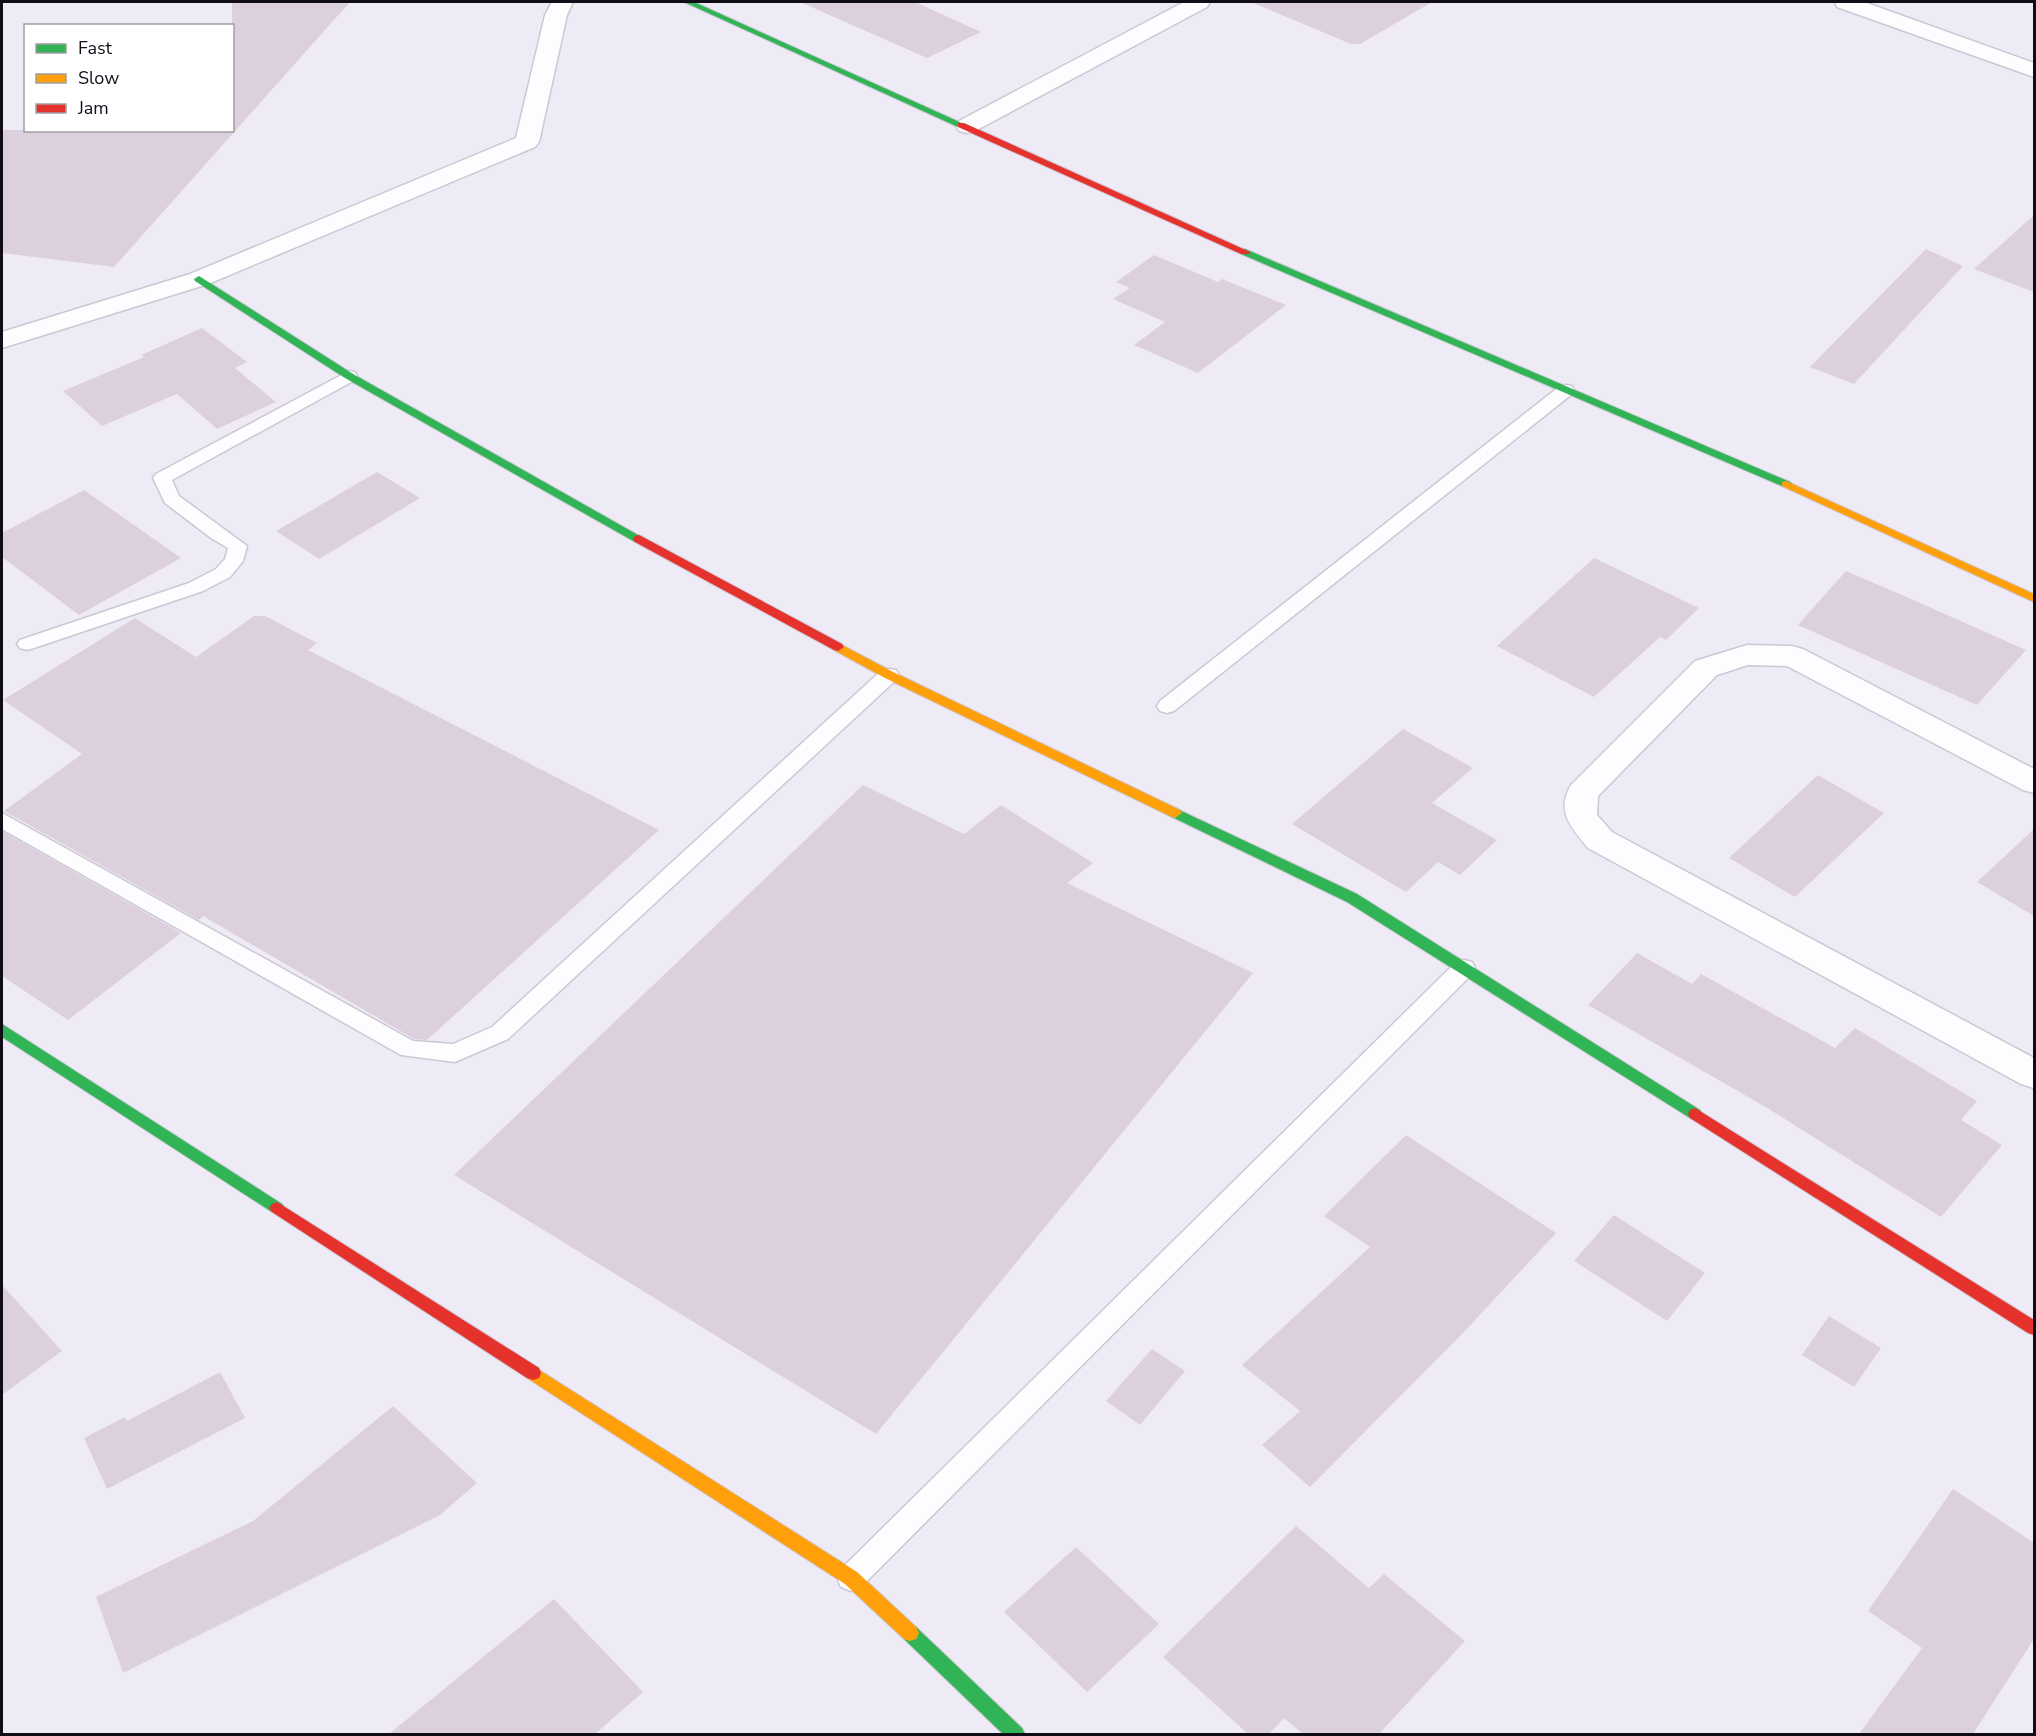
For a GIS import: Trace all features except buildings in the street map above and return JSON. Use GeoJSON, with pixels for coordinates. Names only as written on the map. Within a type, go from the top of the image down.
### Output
{"type":"FeatureCollection","features":[{"type":"Feature","properties":{"kind":"street"},"geometry":{"type":"LineString","coordinates":[[2,340],[199,279],[527,142],[556,15],[562,2]]}},
{"type":"Feature","properties":{"kind":"street"},"geometry":{"type":"LineString","coordinates":[[688,2],[1319,285],[1788,484],[2034,598]]}},
{"type":"Feature","properties":{"kind":"street"},"geometry":{"type":"LineString","coordinates":[[967,126],[1199,2]]}},
{"type":"Feature","properties":{"kind":"street"},"geometry":{"type":"LineString","coordinates":[[1845,2],[2034,70]]}},
{"type":"Feature","properties":{"kind":"street"},"geometry":{"type":"LineString","coordinates":[[199,279],[349,376],[566,499],[889,675],[1352,898],[2034,1328]]}},
{"type":"Feature","properties":{"kind":"street"},"geometry":{"type":"LineString","coordinates":[[2034,782],[1792,656],[1747,655],[1706,668],[1582,793],[1581,817],[1600,840],[2034,1074]]}},
{"type":"Feature","properties":{"kind":"street"},"geometry":{"type":"LineString","coordinates":[[2,1030],[851,1578],[1016,1734]]}},
{"type":"Feature","properties":{"kind":"lane"},"geometry":{"type":"LineString","coordinates":[[27,644],[196,587],[224,573],[234,561],[238,546],[217,534],[171,499],[162,478],[349,376]]}},
{"type":"Feature","properties":{"kind":"lane"},"geometry":{"type":"LineString","coordinates":[[1167,706],[1566,390]]}},
{"type":"Feature","properties":{"kind":"lane"},"geometry":{"type":"LineString","coordinates":[[2,820],[409,1049],[455,1053],[500,1034],[889,675]]}},
{"type":"Feature","properties":{"kind":"lane"},"geometry":{"type":"LineString","coordinates":[[851,1578],[1464,968]]}},
{"type":"Feature","properties":{"kind":"traffic: fast"},"geometry":{"type":"LineString","coordinates":[[688,2],[961,125]]}},
{"type":"Feature","properties":{"kind":"traffic: fast"},"geometry":{"type":"LineString","coordinates":[[1245,252],[1786,484]]}},
{"type":"Feature","properties":{"kind":"traffic: fast"},"geometry":{"type":"LineString","coordinates":[[199,279],[349,376],[639,539]]}},
{"type":"Feature","properties":{"kind":"traffic: fast"},"geometry":{"type":"LineString","coordinates":[[1175,813],[1352,898],[1695,1114]]}},
{"type":"Feature","properties":{"kind":"traffic: fast"},"geometry":{"type":"LineString","coordinates":[[2,1030],[277,1208]]}},
{"type":"Feature","properties":{"kind":"traffic: fast"},"geometry":{"type":"LineString","coordinates":[[910,1633],[1016,1734]]}},
{"type":"Feature","properties":{"kind":"traffic: slow"},"geometry":{"type":"LineString","coordinates":[[1786,484],[2034,598]]}},
{"type":"Feature","properties":{"kind":"traffic: slow"},"geometry":{"type":"LineString","coordinates":[[838,647],[889,675],[1175,813]]}},
{"type":"Feature","properties":{"kind":"traffic: slow"},"geometry":{"type":"LineString","coordinates":[[533,1373],[851,1578],[910,1633]]}},
{"type":"Feature","properties":{"kind":"traffic: jam"},"geometry":{"type":"LineString","coordinates":[[961,125],[1245,252]]}},
{"type":"Feature","properties":{"kind":"traffic: jam"},"geometry":{"type":"LineString","coordinates":[[639,539],[838,647]]}},
{"type":"Feature","properties":{"kind":"traffic: jam"},"geometry":{"type":"LineString","coordinates":[[1695,1114],[2034,1328]]}},
{"type":"Feature","properties":{"kind":"traffic: jam"},"geometry":{"type":"LineString","coordinates":[[277,1208],[533,1373]]}}]}
